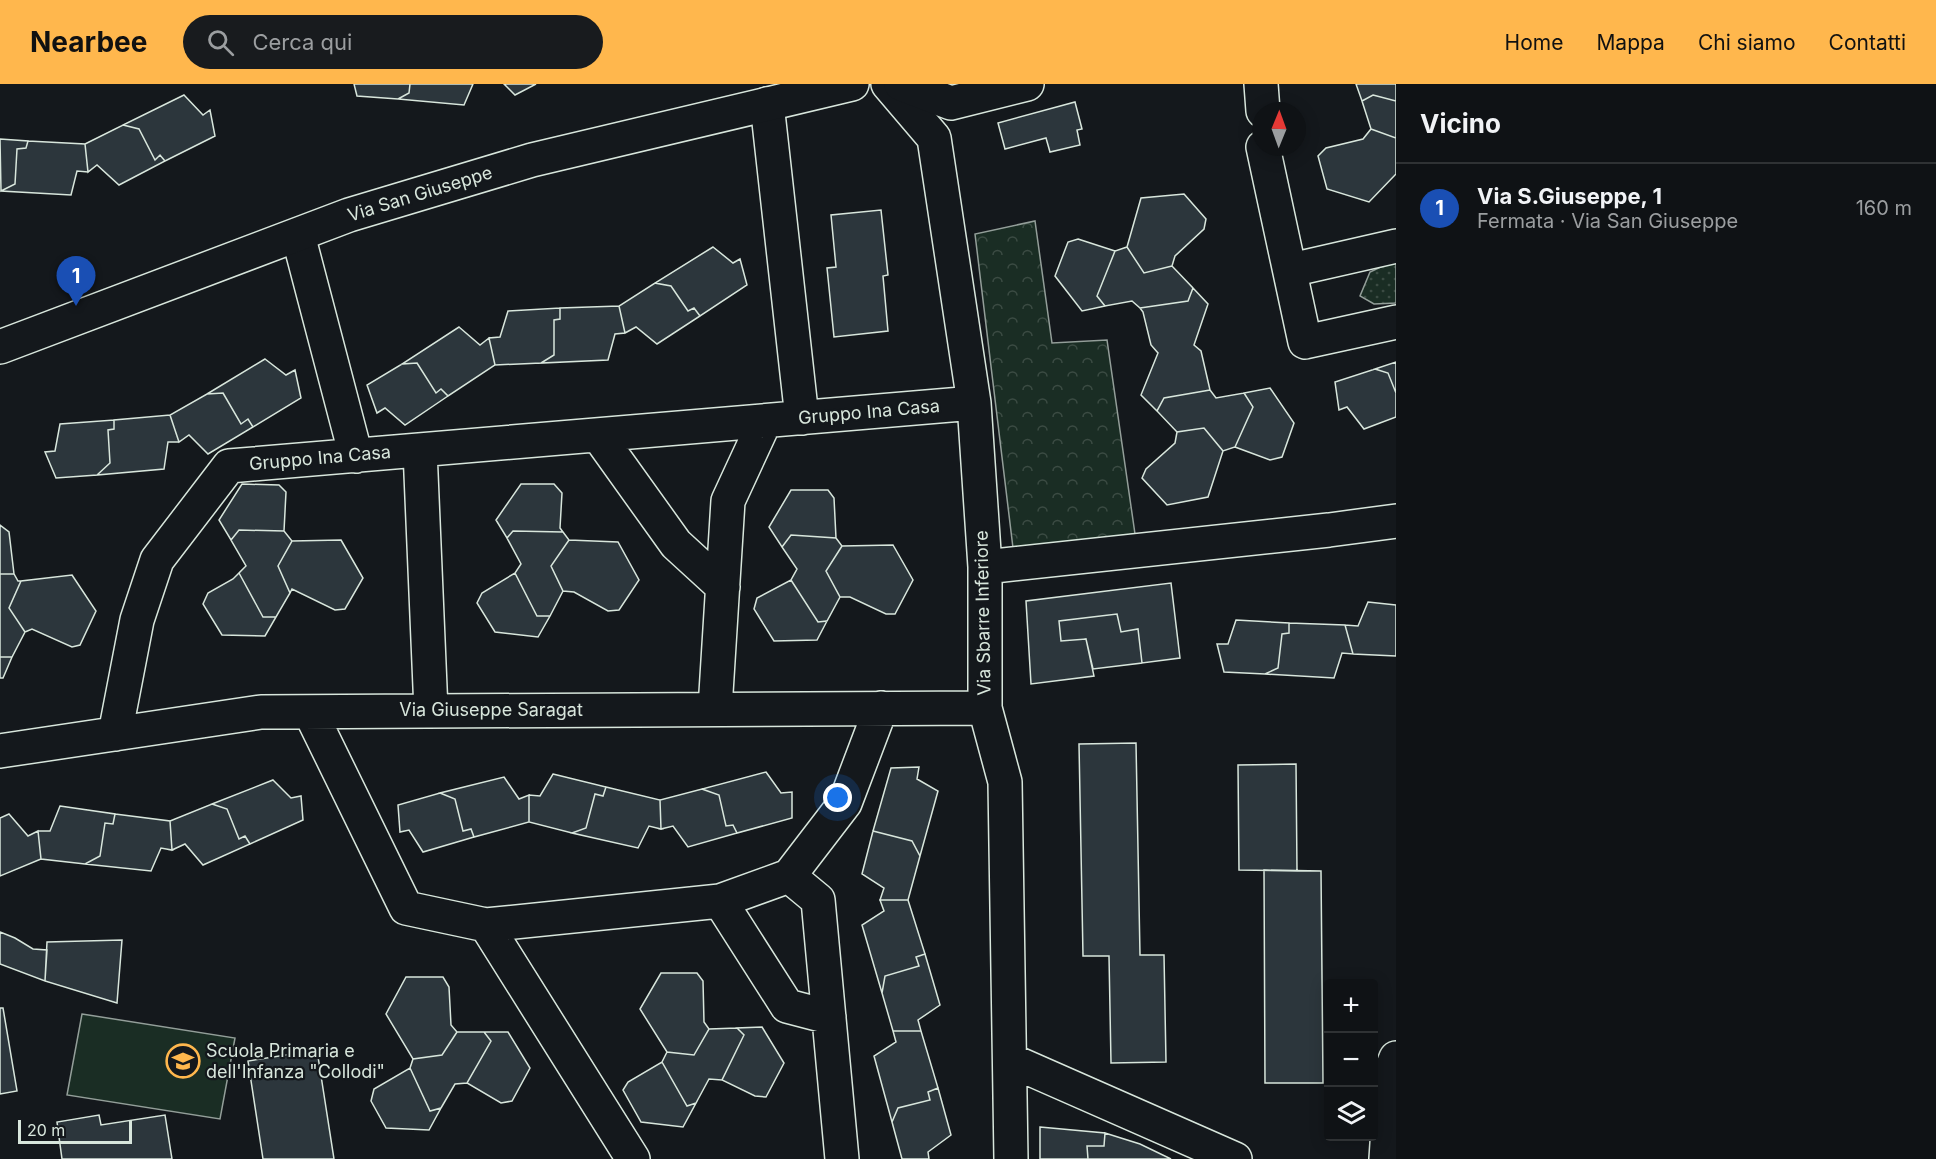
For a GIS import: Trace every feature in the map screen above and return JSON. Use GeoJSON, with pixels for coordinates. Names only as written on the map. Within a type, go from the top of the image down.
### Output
{"type":"FeatureCollection","features":[{"type":"Feature","properties":{"kind":"street","name":"Via San Giuseppe"},"geometry":{"type":"LineString","coordinates":[[0,347],[349,215],[532,160],[852,84]]}},
{"type":"Feature","properties":{"kind":"street","name":"Via Sbarre Inferiore"},"geometry":{"type":"LineString","coordinates":[[888,84],[934,138],[974,403],[985,567],[985,708],[1005,782],[1011,1159]]}},
{"type":"Feature","properties":{"kind":"street"},"geometry":{"type":"LineString","coordinates":[[901,84],[951,103],[1027,84]]}},
{"type":"Feature","properties":{"kind":"street"},"geometry":{"type":"LineString","coordinates":[[1261,84],[1262,102]]}},
{"type":"Feature","properties":{"kind":"street"},"geometry":{"type":"LineString","coordinates":[[767,104],[802,418]]}},
{"type":"Feature","properties":{"kind":"street"},"geometry":{"type":"LineString","coordinates":[[1265,156],[1305,342],[1396,322]]}},
{"type":"Feature","properties":{"kind":"street"},"geometry":{"type":"LineString","coordinates":[[298,235],[356,456]]}},
{"type":"Feature","properties":{"kind":"street"},"geometry":{"type":"LineString","coordinates":[[1291,270],[1396,246]]}},
{"type":"Feature","properties":{"kind":"street","name":"Gruppo Ina Casa"},"geometry":{"type":"LineString","coordinates":[[115,734],[137,620],[157,560],[229,466],[974,403]]}},
{"type":"Feature","properties":{"kind":"street"},"geometry":{"type":"LineString","coordinates":[[715,709],[728,501],[765,421]]}},
{"type":"Feature","properties":{"kind":"street"},"geometry":{"type":"LineString","coordinates":[[598,435],[676,544],[723,587]]}},
{"type":"Feature","properties":{"kind":"street"},"geometry":{"type":"LineString","coordinates":[[420,450],[431,711]]}},
{"type":"Feature","properties":{"kind":"street"},"geometry":{"type":"LineString","coordinates":[[985,567],[1396,521]]}},
{"type":"Feature","properties":{"kind":"street"},"geometry":{"type":"LineString","coordinates":[[309,712],[406,908],[486,925],[720,901],[789,876],[845,803],[881,708]]}},
{"type":"Feature","properties":{"kind":"street","name":"Via Giuseppe Saragat"},"geometry":{"type":"LineString","coordinates":[[0,752],[261,712],[985,708]]}},
{"type":"Feature","properties":{"kind":"street"},"geometry":{"type":"LineString","coordinates":[[789,876],[818,900],[842,1159]]}},
{"type":"Feature","properties":{"kind":"street"},"geometry":{"type":"LineString","coordinates":[[720,901],[787,1006],[829,1017]]}},
{"type":"Feature","properties":{"kind":"street"},"geometry":{"type":"LineString","coordinates":[[486,925],[633,1159]]}},
{"type":"Feature","properties":{"kind":"street"},"geometry":{"type":"LineString","coordinates":[[1386,1159],[1392,1068],[1396,1058]]}},
{"type":"Feature","properties":{"kind":"street"},"geometry":{"type":"LineString","coordinates":[[1010,1060],[1235,1159]]}},
{"type":"Feature","properties":{"kind":"green space"},"geometry":{"type":"Polygon","coordinates":[[[1035,221],[1052,343],[1107,340],[1135,534],[1013,548],[975,234],[1035,221]]]}},
{"type":"Feature","properties":{"kind":"green space"},"geometry":{"type":"Polygon","coordinates":[[[1396,262],[1396,303],[1374,304],[1360,296],[1370,272],[1396,262]]]}},
{"type":"Feature","properties":{"kind":"green space"},"geometry":{"type":"Polygon","coordinates":[[[82,1014],[235,1038],[220,1119],[67,1095],[82,1014]]]}},
{"type":"Feature","properties":{"kind":"building"},"geometry":{"type":"Polygon","coordinates":[[[354,84],[410,84],[409,93],[398,99],[357,96],[354,84]]]}},
{"type":"Feature","properties":{"kind":"building"},"geometry":{"type":"Polygon","coordinates":[[[410,84],[473,84],[464,105],[398,99],[409,93],[410,84]]]}},
{"type":"Feature","properties":{"kind":"building"},"geometry":{"type":"Polygon","coordinates":[[[504,84],[536,84],[515,95],[504,84]]]}},
{"type":"Feature","properties":{"kind":"building"},"geometry":{"type":"Polygon","coordinates":[[[1356,84],[1396,84],[1396,101],[1373,95],[1362,101],[1356,84]]]}},
{"type":"Feature","properties":{"kind":"building"},"geometry":{"type":"Polygon","coordinates":[[[184,95],[203,115],[210,110],[215,136],[165,161],[160,155],[155,160],[139,129],[123,125],[184,95]]]}},
{"type":"Feature","properties":{"kind":"building"},"geometry":{"type":"Polygon","coordinates":[[[1373,95],[1396,101],[1396,138],[1371,129],[1362,101],[1373,95]]]}},
{"type":"Feature","properties":{"kind":"building"},"geometry":{"type":"Polygon","coordinates":[[[1075,102],[1082,129],[1077,130],[1080,145],[1050,152],[1046,138],[1005,149],[998,123],[1075,102]]]}},
{"type":"Feature","properties":{"kind":"building"},"geometry":{"type":"Polygon","coordinates":[[[123,125],[139,129],[155,160],[160,155],[165,161],[119,185],[97,165],[88,172],[85,144],[123,125]]]}},
{"type":"Feature","properties":{"kind":"building"},"geometry":{"type":"Polygon","coordinates":[[[1371,129],[1396,138],[1396,174],[1369,202],[1327,189],[1318,156],[1326,148],[1363,139],[1371,129]]]}},
{"type":"Feature","properties":{"kind":"building"},"geometry":{"type":"Polygon","coordinates":[[[0,139],[28,141],[26,148],[17,149],[15,184],[1,191],[0,139]]]}},
{"type":"Feature","properties":{"kind":"building"},"geometry":{"type":"Polygon","coordinates":[[[28,141],[85,144],[88,172],[77,171],[71,195],[1,191],[15,184],[17,149],[26,148],[28,141]]]}},
{"type":"Feature","properties":{"kind":"building"},"geometry":{"type":"Polygon","coordinates":[[[1184,194],[1206,219],[1204,229],[1175,256],[1172,266],[1144,273],[1127,247],[1141,198],[1184,194]]]}},
{"type":"Feature","properties":{"kind":"building"},"geometry":{"type":"Polygon","coordinates":[[[881,210],[888,275],[883,276],[888,331],[834,337],[827,268],[836,267],[831,215],[881,210]]]}},
{"type":"Feature","properties":{"kind":"building"},"geometry":{"type":"Polygon","coordinates":[[[1078,239],[1115,251],[1097,296],[1105,306],[1082,311],[1055,276],[1068,242],[1078,239]]]}},
{"type":"Feature","properties":{"kind":"building"},"geometry":{"type":"Polygon","coordinates":[[[713,247],[733,263],[740,259],[747,285],[700,316],[694,308],[688,311],[671,286],[655,283],[713,247]]]}},
{"type":"Feature","properties":{"kind":"building"},"geometry":{"type":"Polygon","coordinates":[[[1127,247],[1144,273],[1172,266],[1193,288],[1188,301],[1140,308],[1132,301],[1105,306],[1097,296],[1115,251],[1127,247]]]}},
{"type":"Feature","properties":{"kind":"building"},"geometry":{"type":"Polygon","coordinates":[[[655,283],[671,286],[688,311],[694,308],[700,316],[657,344],[636,327],[625,333],[619,306],[655,283]]]}},
{"type":"Feature","properties":{"kind":"building"},"geometry":{"type":"Polygon","coordinates":[[[1193,288],[1208,304],[1194,345],[1201,351],[1210,390],[1164,398],[1157,411],[1141,395],[1158,353],[1151,345],[1140,308],[1188,301],[1193,288]]]}},
{"type":"Feature","properties":{"kind":"building"},"geometry":{"type":"Polygon","coordinates":[[[619,306],[625,333],[615,334],[608,360],[541,363],[554,355],[554,320],[560,319],[560,308],[619,306]]]}},
{"type":"Feature","properties":{"kind":"building"},"geometry":{"type":"Polygon","coordinates":[[[560,308],[560,319],[554,320],[554,355],[541,363],[495,365],[489,338],[500,337],[508,311],[560,308]]]}},
{"type":"Feature","properties":{"kind":"building"},"geometry":{"type":"Polygon","coordinates":[[[459,327],[480,345],[489,338],[495,365],[448,396],[441,389],[436,393],[417,363],[402,364],[459,327]]]}},
{"type":"Feature","properties":{"kind":"building"},"geometry":{"type":"Polygon","coordinates":[[[265,359],[286,375],[295,370],[301,398],[253,427],[248,419],[241,424],[223,393],[207,394],[265,359]]]}},
{"type":"Feature","properties":{"kind":"building"},"geometry":{"type":"Polygon","coordinates":[[[1396,362],[1396,393],[1388,373],[1375,369],[1396,362]]]}},
{"type":"Feature","properties":{"kind":"building"},"geometry":{"type":"Polygon","coordinates":[[[417,363],[436,393],[441,389],[448,396],[405,425],[385,408],[377,413],[367,385],[402,364],[417,363]]]}},
{"type":"Feature","properties":{"kind":"building"},"geometry":{"type":"Polygon","coordinates":[[[1375,369],[1388,373],[1396,393],[1396,417],[1364,429],[1347,407],[1339,410],[1335,382],[1375,369]]]}},
{"type":"Feature","properties":{"kind":"building"},"geometry":{"type":"Polygon","coordinates":[[[1270,388],[1294,423],[1282,457],[1270,460],[1235,447],[1253,407],[1244,393],[1270,388]]]}},
{"type":"Feature","properties":{"kind":"building"},"geometry":{"type":"Polygon","coordinates":[[[1210,390],[1216,398],[1244,393],[1253,407],[1235,447],[1223,451],[1204,428],[1177,432],[1157,411],[1164,398],[1210,390]]]}},
{"type":"Feature","properties":{"kind":"building"},"geometry":{"type":"Polygon","coordinates":[[[223,393],[241,424],[248,419],[253,427],[208,454],[189,435],[179,442],[170,415],[207,394],[223,393]]]}},
{"type":"Feature","properties":{"kind":"building"},"geometry":{"type":"Polygon","coordinates":[[[170,415],[179,442],[168,442],[164,469],[97,475],[110,463],[108,430],[114,429],[114,420],[170,415]]]}},
{"type":"Feature","properties":{"kind":"building"},"geometry":{"type":"Polygon","coordinates":[[[114,420],[114,429],[108,430],[110,463],[97,475],[56,478],[45,452],[55,451],[60,424],[114,420]]]}},
{"type":"Feature","properties":{"kind":"building"},"geometry":{"type":"Polygon","coordinates":[[[1204,428],[1223,451],[1208,497],[1167,505],[1142,478],[1146,469],[1175,443],[1177,432],[1204,428]]]}},
{"type":"Feature","properties":{"kind":"building"},"geometry":{"type":"Polygon","coordinates":[[[242,484],[279,485],[286,492],[284,531],[239,530],[231,540],[219,520],[242,484]]]}},
{"type":"Feature","properties":{"kind":"building"},"geometry":{"type":"Polygon","coordinates":[[[521,484],[554,484],[562,493],[560,528],[563,532],[513,531],[507,538],[496,520],[521,484]]]}},
{"type":"Feature","properties":{"kind":"building"},"geometry":{"type":"Polygon","coordinates":[[[791,490],[828,490],[834,498],[836,538],[791,535],[782,547],[769,527],[791,490]]]}},
{"type":"Feature","properties":{"kind":"building"},"geometry":{"type":"Polygon","coordinates":[[[0,525],[9,532],[14,574],[0,574],[0,525]]]}},
{"type":"Feature","properties":{"kind":"building"},"geometry":{"type":"Polygon","coordinates":[[[239,530],[284,531],[292,541],[278,566],[290,593],[276,617],[263,617],[239,573],[246,566],[231,540],[239,530]]]}},
{"type":"Feature","properties":{"kind":"building"},"geometry":{"type":"Polygon","coordinates":[[[513,531],[563,532],[569,540],[551,566],[563,591],[550,616],[537,616],[515,573],[521,564],[507,538],[513,531]]]}},
{"type":"Feature","properties":{"kind":"building"},"geometry":{"type":"Polygon","coordinates":[[[791,535],[836,538],[842,546],[826,571],[840,597],[827,621],[818,622],[791,580],[797,569],[782,547],[791,535]]]}},
{"type":"Feature","properties":{"kind":"building"},"geometry":{"type":"Polygon","coordinates":[[[341,540],[363,578],[345,609],[335,610],[292,589],[290,593],[278,566],[292,541],[341,540]]]}},
{"type":"Feature","properties":{"kind":"building"},"geometry":{"type":"Polygon","coordinates":[[[569,540],[618,542],[639,580],[619,610],[608,611],[574,592],[563,591],[551,566],[569,540]]]}},
{"type":"Feature","properties":{"kind":"building"},"geometry":{"type":"Polygon","coordinates":[[[893,545],[913,580],[895,614],[886,614],[850,597],[840,597],[826,571],[842,546],[893,545]]]}},
{"type":"Feature","properties":{"kind":"building"},"geometry":{"type":"Polygon","coordinates":[[[239,573],[263,617],[276,617],[265,636],[222,635],[203,604],[208,593],[239,573]]]}},
{"type":"Feature","properties":{"kind":"building"},"geometry":{"type":"Polygon","coordinates":[[[515,573],[537,616],[550,616],[538,637],[495,632],[477,603],[482,593],[515,573]]]}},
{"type":"Feature","properties":{"kind":"building"},"geometry":{"type":"Polygon","coordinates":[[[0,574],[14,574],[18,581],[21,581],[9,608],[25,632],[12,657],[0,657],[0,574]]]}},
{"type":"Feature","properties":{"kind":"building"},"geometry":{"type":"Polygon","coordinates":[[[72,575],[96,611],[80,645],[72,647],[32,629],[25,632],[9,608],[21,581],[72,575]]]}},
{"type":"Feature","properties":{"kind":"building"},"geometry":{"type":"Polygon","coordinates":[[[791,580],[818,622],[827,621],[817,640],[774,641],[754,609],[757,598],[791,580]]]}},
{"type":"Feature","properties":{"kind":"building"},"geometry":{"type":"Polygon","coordinates":[[[1171,583],[1180,658],[1142,663],[1138,629],[1121,632],[1117,614],[1059,621],[1061,641],[1086,639],[1094,676],[1031,684],[1026,601],[1171,583]]]}},
{"type":"Feature","properties":{"kind":"building"},"geometry":{"type":"Polygon","coordinates":[[[1368,602],[1396,605],[1396,656],[1353,654],[1345,625],[1358,626],[1368,602]]]}},
{"type":"Feature","properties":{"kind":"building"},"geometry":{"type":"Polygon","coordinates":[[[1117,614],[1121,632],[1138,629],[1142,663],[1093,669],[1086,639],[1061,641],[1059,621],[1117,614]]]}},
{"type":"Feature","properties":{"kind":"building"},"geometry":{"type":"Polygon","coordinates":[[[1236,620],[1289,623],[1289,633],[1282,634],[1278,668],[1265,674],[1224,672],[1217,644],[1228,644],[1236,620]]]}},
{"type":"Feature","properties":{"kind":"building"},"geometry":{"type":"Polygon","coordinates":[[[1289,623],[1345,625],[1353,654],[1342,653],[1334,678],[1265,674],[1278,668],[1282,634],[1289,633],[1289,623]]]}},
{"type":"Feature","properties":{"kind":"building"},"geometry":{"type":"Polygon","coordinates":[[[0,657],[12,657],[3,678],[0,678],[0,657]]]}},
{"type":"Feature","properties":{"kind":"building"},"geometry":{"type":"Polygon","coordinates":[[[1136,743],[1140,955],[1164,955],[1166,1062],[1111,1063],[1109,956],[1083,956],[1079,744],[1136,743]]]}},
{"type":"Feature","properties":{"kind":"building"},"geometry":{"type":"Polygon","coordinates":[[[1296,764],[1297,871],[1239,870],[1238,765],[1296,764]]]}},
{"type":"Feature","properties":{"kind":"building"},"geometry":{"type":"Polygon","coordinates":[[[919,767],[917,779],[938,791],[920,856],[912,841],[873,831],[891,768],[919,767]]]}},
{"type":"Feature","properties":{"kind":"building"},"geometry":{"type":"Polygon","coordinates":[[[766,772],[781,793],[792,792],[792,818],[737,833],[733,825],[726,826],[719,795],[702,789],[766,772]]]}},
{"type":"Feature","properties":{"kind":"building"},"geometry":{"type":"Polygon","coordinates":[[[553,774],[606,787],[603,796],[595,794],[586,828],[572,833],[529,822],[529,795],[540,796],[553,774]]]}},
{"type":"Feature","properties":{"kind":"building"},"geometry":{"type":"Polygon","coordinates":[[[504,777],[519,799],[529,795],[529,822],[474,837],[471,829],[463,831],[455,799],[440,793],[504,777]]]}},
{"type":"Feature","properties":{"kind":"building"},"geometry":{"type":"Polygon","coordinates":[[[273,780],[291,798],[301,796],[303,820],[250,844],[245,836],[239,839],[227,809],[212,804],[273,780]]]}},
{"type":"Feature","properties":{"kind":"building"},"geometry":{"type":"Polygon","coordinates":[[[606,787],[660,800],[661,829],[649,826],[638,848],[572,833],[586,828],[595,794],[603,796],[606,787]]]}},
{"type":"Feature","properties":{"kind":"building"},"geometry":{"type":"Polygon","coordinates":[[[702,789],[719,795],[726,826],[733,825],[737,833],[688,847],[673,826],[661,829],[660,800],[702,789]]]}},
{"type":"Feature","properties":{"kind":"building"},"geometry":{"type":"Polygon","coordinates":[[[440,793],[455,799],[463,831],[471,829],[474,837],[423,852],[409,830],[400,832],[398,805],[440,793]]]}},
{"type":"Feature","properties":{"kind":"building"},"geometry":{"type":"Polygon","coordinates":[[[212,804],[227,809],[239,839],[245,836],[250,844],[203,865],[185,844],[172,850],[170,821],[212,804]]]}},
{"type":"Feature","properties":{"kind":"building"},"geometry":{"type":"Polygon","coordinates":[[[60,806],[115,814],[113,824],[105,823],[100,856],[85,864],[41,859],[38,831],[50,831],[60,806]]]}},
{"type":"Feature","properties":{"kind":"building"},"geometry":{"type":"Polygon","coordinates":[[[9,814],[28,836],[38,831],[41,859],[0,876],[0,818],[9,814]]]}},
{"type":"Feature","properties":{"kind":"building"},"geometry":{"type":"Polygon","coordinates":[[[115,814],[170,821],[172,850],[161,848],[151,871],[85,864],[100,856],[105,823],[113,824],[115,814]]]}},
{"type":"Feature","properties":{"kind":"building"},"geometry":{"type":"Polygon","coordinates":[[[873,831],[912,841],[920,856],[908,900],[880,900],[884,888],[862,874],[873,831]]]}},
{"type":"Feature","properties":{"kind":"building"},"geometry":{"type":"Polygon","coordinates":[[[1264,870],[1321,871],[1323,1083],[1265,1083],[1264,870]]]}},
{"type":"Feature","properties":{"kind":"building"},"geometry":{"type":"Polygon","coordinates":[[[880,900],[908,900],[925,954],[916,957],[919,966],[885,976],[882,993],[862,925],[884,911],[880,900]]]}},
{"type":"Feature","properties":{"kind":"building"},"geometry":{"type":"Polygon","coordinates":[[[0,932],[33,949],[47,950],[45,981],[0,964],[0,932]]]}},
{"type":"Feature","properties":{"kind":"building"},"geometry":{"type":"Polygon","coordinates":[[[122,940],[117,1003],[45,981],[47,942],[122,940]]]}},
{"type":"Feature","properties":{"kind":"building"},"geometry":{"type":"Polygon","coordinates":[[[925,954],[940,1005],[918,1020],[921,1031],[893,1031],[882,993],[885,976],[919,966],[916,957],[925,954]]]}},
{"type":"Feature","properties":{"kind":"building"},"geometry":{"type":"Polygon","coordinates":[[[661,973],[697,973],[703,981],[704,1022],[709,1029],[694,1055],[667,1052],[640,1009],[661,973]]]}},
{"type":"Feature","properties":{"kind":"building"},"geometry":{"type":"Polygon","coordinates":[[[406,977],[443,977],[449,987],[451,1025],[457,1032],[442,1055],[413,1059],[386,1014],[406,977]]]}},
{"type":"Feature","properties":{"kind":"building"},"geometry":{"type":"Polygon","coordinates":[[[0,1008],[3,1008],[17,1091],[0,1094],[0,1008]]]}},
{"type":"Feature","properties":{"kind":"building"},"geometry":{"type":"Polygon","coordinates":[[[762,1027],[784,1063],[766,1097],[755,1096],[722,1080],[744,1035],[737,1028],[762,1027]]]}},
{"type":"Feature","properties":{"kind":"building"},"geometry":{"type":"Polygon","coordinates":[[[737,1028],[744,1035],[722,1080],[709,1079],[696,1103],[687,1106],[662,1062],[667,1052],[694,1055],[709,1029],[737,1028]]]}},
{"type":"Feature","properties":{"kind":"building"},"geometry":{"type":"Polygon","coordinates":[[[893,1031],[921,1031],[938,1088],[928,1092],[930,1100],[898,1108],[892,1122],[874,1056],[896,1042],[893,1031]]]}},
{"type":"Feature","properties":{"kind":"building"},"geometry":{"type":"Polygon","coordinates":[[[457,1032],[484,1032],[491,1041],[467,1083],[455,1084],[441,1108],[430,1111],[410,1068],[413,1059],[442,1055],[457,1032]]]}},
{"type":"Feature","properties":{"kind":"building"},"geometry":{"type":"Polygon","coordinates":[[[484,1032],[508,1032],[530,1068],[512,1101],[501,1103],[467,1083],[491,1041],[484,1032]]]}},
{"type":"Feature","properties":{"kind":"building"},"geometry":{"type":"Polygon","coordinates":[[[317,1050],[334,1159],[263,1159],[248,1061],[317,1050]]]}},
{"type":"Feature","properties":{"kind":"building"},"geometry":{"type":"Polygon","coordinates":[[[662,1062],[687,1106],[696,1103],[683,1127],[641,1122],[623,1090],[628,1082],[662,1062]]]}},
{"type":"Feature","properties":{"kind":"building"},"geometry":{"type":"Polygon","coordinates":[[[410,1068],[430,1111],[441,1108],[429,1130],[386,1128],[371,1101],[374,1089],[410,1068]]]}},
{"type":"Feature","properties":{"kind":"building"},"geometry":{"type":"Polygon","coordinates":[[[938,1088],[951,1135],[928,1152],[929,1159],[902,1159],[892,1122],[898,1108],[930,1100],[928,1092],[938,1088]]]}},
{"type":"Feature","properties":{"kind":"building"},"geometry":{"type":"Polygon","coordinates":[[[99,1115],[101,1125],[165,1115],[172,1159],[62,1159],[57,1122],[99,1115]]]}},
{"type":"Feature","properties":{"kind":"building"},"geometry":{"type":"Polygon","coordinates":[[[1040,1127],[1105,1133],[1104,1146],[1087,1146],[1088,1159],[1040,1159],[1040,1127]]]}},
{"type":"Feature","properties":{"kind":"building"},"geometry":{"type":"Polygon","coordinates":[[[1105,1133],[1140,1144],[1171,1159],[1088,1159],[1087,1146],[1104,1146],[1105,1133]]]}},
{"type":"Feature","properties":{"kind":"place","name":"Via S.Giuseppe, 1"},"geometry":{"type":"Point","coordinates":[76,306]}},
{"type":"Feature","properties":{"kind":"place","name":"Scuola Primaria e dell'Infanza \"Collodi\""},"geometry":{"type":"Point","coordinates":[183,1061]}}]}
